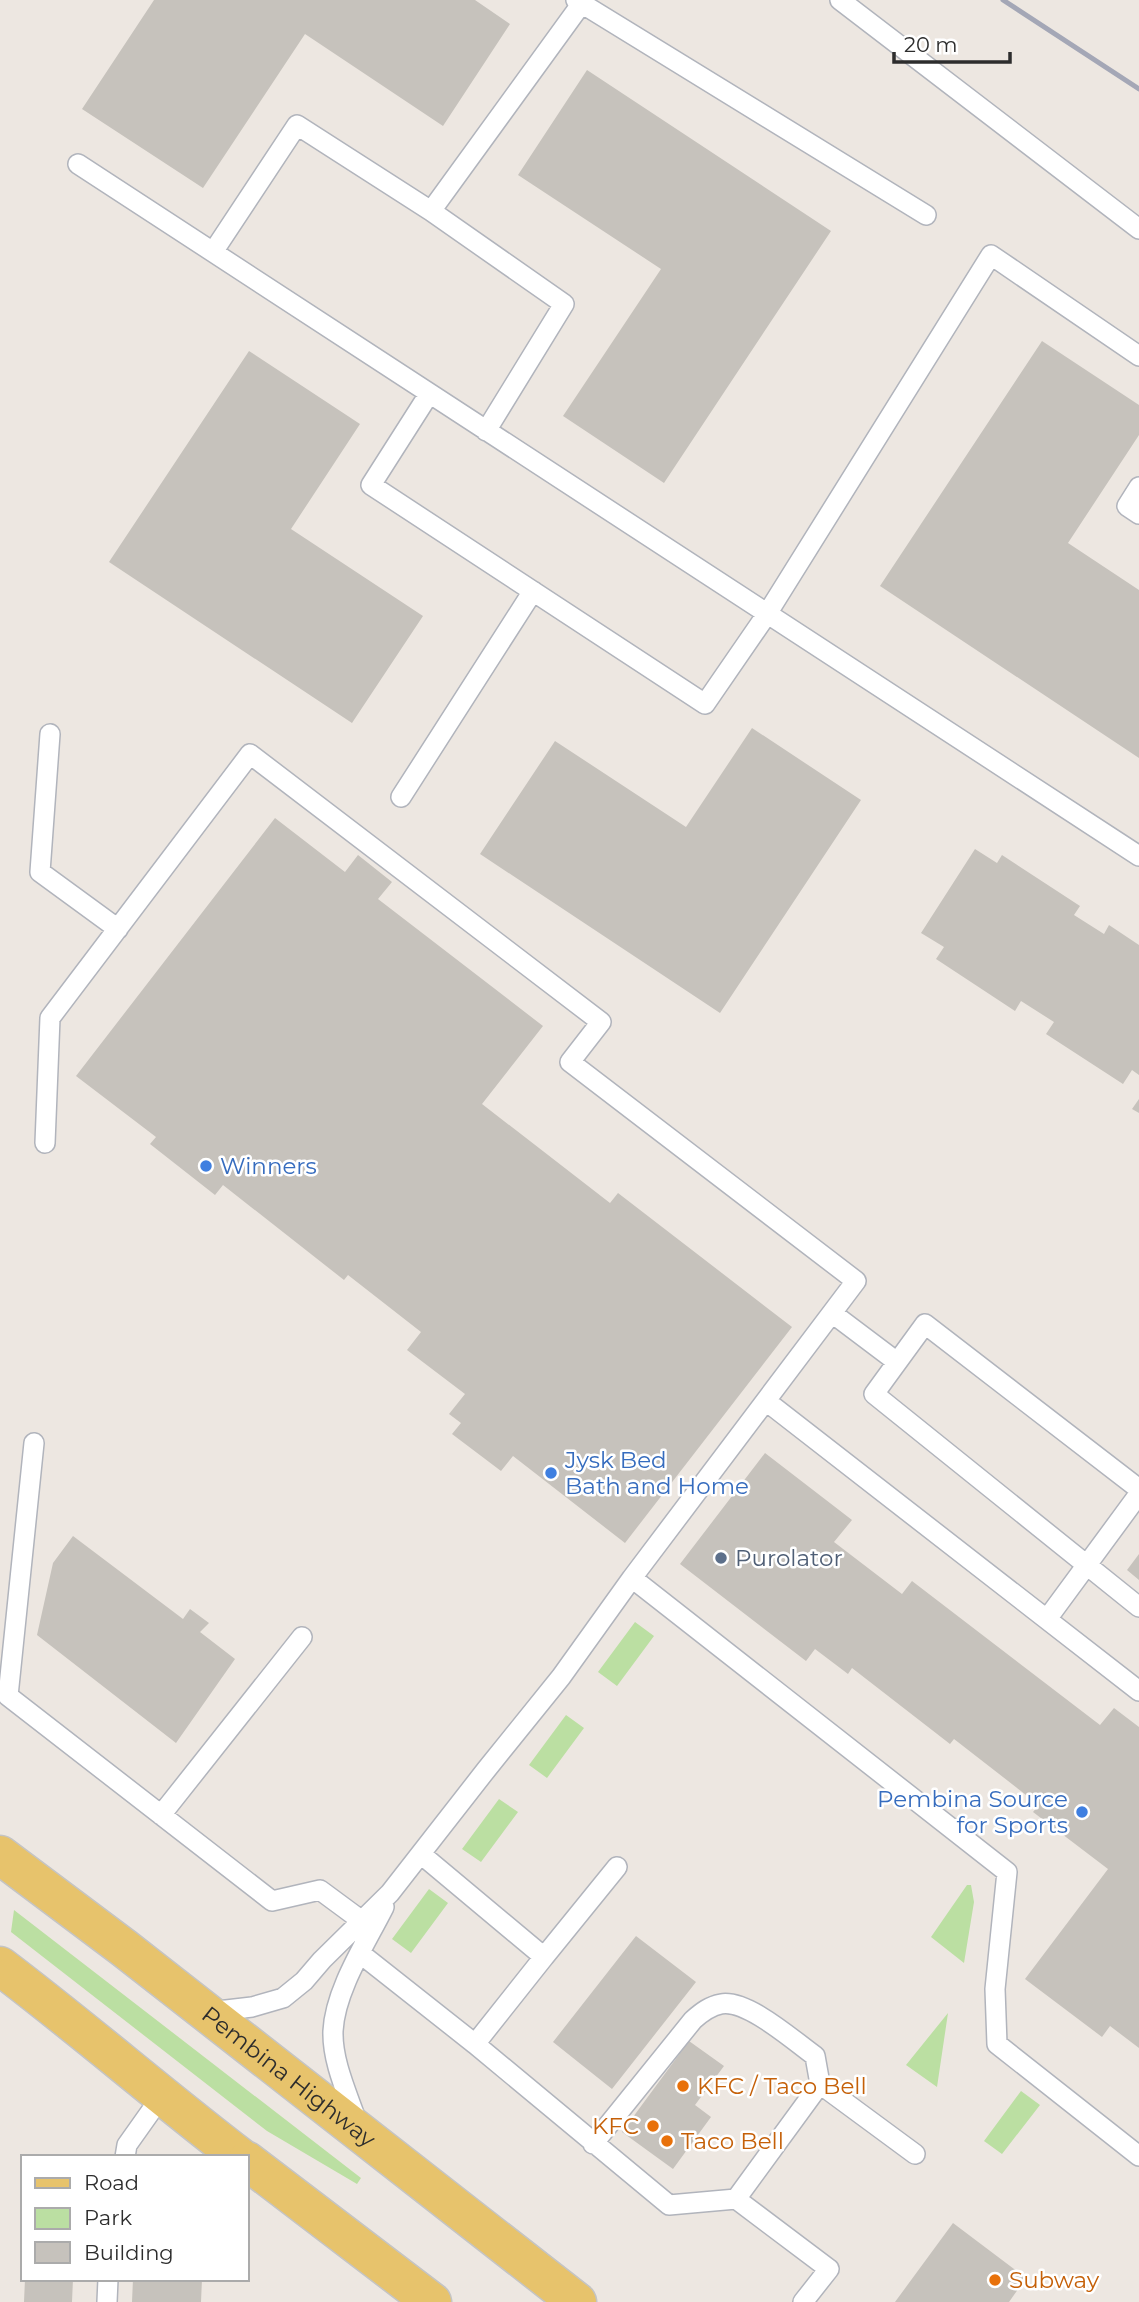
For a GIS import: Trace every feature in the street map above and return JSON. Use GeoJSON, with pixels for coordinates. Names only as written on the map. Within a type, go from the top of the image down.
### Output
{"type":"FeatureCollection","features":[{"type":"Feature","properties":{"kind":"main road","name":"Pembina Highway"},"geometry":{"type":"LineString","coordinates":[[0,1855],[577,2302]]}},
{"type":"Feature","properties":{"kind":"main road"},"geometry":{"type":"LineString","coordinates":[[0,1966],[67,2017],[161,2097],[237,2155]]}},
{"type":"Feature","properties":{"kind":"main road"},"geometry":{"type":"LineString","coordinates":[[248,2162],[432,2302]]}},
{"type":"Feature","properties":{"kind":"lane"},"geometry":{"type":"LineString","coordinates":[[840,0],[1139,229]]}},
{"type":"Feature","properties":{"kind":"lane"},"geometry":{"type":"LineString","coordinates":[[431,211],[579,2],[926,215]]}},
{"type":"Feature","properties":{"kind":"lane"},"geometry":{"type":"LineString","coordinates":[[213,252],[297,125],[431,211],[564,304],[486,431]]}},
{"type":"Feature","properties":{"kind":"lane"},"geometry":{"type":"LineString","coordinates":[[78,163],[1139,856]]}},
{"type":"Feature","properties":{"kind":"lane"},"geometry":{"type":"LineString","coordinates":[[429,394],[371,485],[705,704],[767,614],[991,255],[1139,356]]}},
{"type":"Feature","properties":{"kind":"lane"},"geometry":{"type":"LineString","coordinates":[[1139,487],[1127,506],[1139,514]]}},
{"type":"Feature","properties":{"kind":"lane"},"geometry":{"type":"LineString","coordinates":[[401,797],[533,591]]}},
{"type":"Feature","properties":{"kind":"lane"},"geometry":{"type":"LineString","coordinates":[[50,734],[40,872],[118,929]]}},
{"type":"Feature","properties":{"kind":"lane"},"geometry":{"type":"LineString","coordinates":[[45,1143],[50,1018],[250,754],[601,1022],[570,1062],[856,1281],[632,1578],[561,1677],[390,1893],[322,1959],[304,1981],[283,1998],[252,2007],[205,2012]]}},
{"type":"Feature","properties":{"kind":"lane"},"geometry":{"type":"LineString","coordinates":[[832,1313],[897,1362]]}},
{"type":"Feature","properties":{"kind":"lane"},"geometry":{"type":"LineString","coordinates":[[1047,1619],[1086,1566],[1139,1492],[925,1324],[874,1394],[1086,1566],[1139,1607]]}},
{"type":"Feature","properties":{"kind":"lane"},"geometry":{"type":"LineString","coordinates":[[766,1401],[1139,1691]]}},
{"type":"Feature","properties":{"kind":"lane"},"geometry":{"type":"LineString","coordinates":[[34,1443],[8,1696],[272,1901],[320,1890],[362,1922]]}},
{"type":"Feature","properties":{"kind":"lane"},"geometry":{"type":"LineString","coordinates":[[632,1578],[1007,1872],[995,1989],[997,2044],[1139,2156]]}},
{"type":"Feature","properties":{"kind":"lane"},"geometry":{"type":"LineString","coordinates":[[161,1815],[302,1637]]}},
{"type":"Feature","properties":{"kind":"lane"},"geometry":{"type":"LineString","coordinates":[[422,1855],[544,1957]]}},
{"type":"Feature","properties":{"kind":"lane"},"geometry":{"type":"LineString","coordinates":[[475,2044],[617,1867]]}},
{"type":"Feature","properties":{"kind":"lane"},"geometry":{"type":"LineString","coordinates":[[361,2134],[337,2063],[333,2032],[340,1993],[390,1893]]}},
{"type":"Feature","properties":{"kind":"lane"},"geometry":{"type":"LineString","coordinates":[[361,1954],[475,2044],[669,2205],[736,2199],[829,2269]]}},
{"type":"Feature","properties":{"kind":"lane"},"geometry":{"type":"LineString","coordinates":[[593,2144],[694,2020],[706,2009],[723,2003],[739,2004],[815,2056],[820,2084],[915,2154]]}},
{"type":"Feature","properties":{"kind":"lane"},"geometry":{"type":"LineString","coordinates":[[736,2199],[820,2084]]}},
{"type":"Feature","properties":{"kind":"lane"},"geometry":{"type":"LineString","coordinates":[[125,2155],[127,2146],[161,2097]]}},
{"type":"Feature","properties":{"kind":"lane"},"geometry":{"type":"LineString","coordinates":[[803,2302],[829,2269]]}},
{"type":"Feature","properties":{"kind":"lane"},"geometry":{"type":"LineString","coordinates":[[818,2302],[829,2269]]}},
{"type":"Feature","properties":{"kind":"lane"},"geometry":{"type":"LineString","coordinates":[[107,2302],[108,2281]]}},
{"type":"Feature","properties":{"kind":"green space"},"geometry":{"type":"Polygon","coordinates":[[[635,1622],[654,1636],[617,1686],[598,1672],[635,1622]]]}},
{"type":"Feature","properties":{"kind":"green space"},"geometry":{"type":"Polygon","coordinates":[[[566,1715],[584,1728],[547,1778],[529,1765],[566,1715]]]}},
{"type":"Feature","properties":{"kind":"green space"},"geometry":{"type":"Polygon","coordinates":[[[499,1799],[518,1812],[481,1862],[462,1849],[499,1799]]]}},
{"type":"Feature","properties":{"kind":"green space"},"geometry":{"type":"Polygon","coordinates":[[[967,1885],[971,1885],[974,1902],[964,1963],[931,1937],[967,1885]]]}},
{"type":"Feature","properties":{"kind":"green space"},"geometry":{"type":"Polygon","coordinates":[[[429,1889],[448,1903],[411,1953],[392,1939],[429,1889]]]}},
{"type":"Feature","properties":{"kind":"green space"},"geometry":{"type":"Polygon","coordinates":[[[14,1910],[361,2178],[357,2184],[267,2131],[11,1932],[14,1910]]]}},
{"type":"Feature","properties":{"kind":"green space"},"geometry":{"type":"Polygon","coordinates":[[[948,2013],[937,2087],[906,2065],[948,2013]]]}},
{"type":"Feature","properties":{"kind":"green space"},"geometry":{"type":"Polygon","coordinates":[[[1021,2091],[1040,2105],[1002,2154],[984,2141],[1021,2091]]]}},
{"type":"Feature","properties":{"kind":"building"},"geometry":{"type":"Polygon","coordinates":[[[154,0],[475,0],[510,24],[443,126],[305,34],[203,188],[82,109],[154,0]]]}},
{"type":"Feature","properties":{"kind":"building"},"geometry":{"type":"Polygon","coordinates":[[[587,70],[831,231],[664,483],[563,416],[661,269],[518,175],[587,70]]]}},
{"type":"Feature","properties":{"kind":"building"},"geometry":{"type":"Polygon","coordinates":[[[1042,341],[1139,405],[1139,435],[1068,543],[1139,590],[1139,758],[880,586],[1042,341]]]}},
{"type":"Feature","properties":{"kind":"building"},"geometry":{"type":"Polygon","coordinates":[[[249,351],[360,424],[291,529],[423,616],[352,723],[109,562],[249,351]]]}},
{"type":"Feature","properties":{"kind":"building"},"geometry":{"type":"Polygon","coordinates":[[[752,728],[861,800],[720,1013],[480,854],[555,741],[686,827],[752,728]]]}},
{"type":"Feature","properties":{"kind":"building"},"geometry":{"type":"Polygon","coordinates":[[[275,818],[345,872],[358,855],[392,882],[378,899],[543,1026],[482,1104],[610,1203],[618,1193],[792,1327],[625,1543],[513,1456],[501,1471],[452,1434],[461,1423],[449,1414],[465,1394],[407,1350],[421,1332],[348,1275],[344,1280],[223,1185],[215,1195],[150,1144],[156,1137],[76,1076],[275,818]]]}},
{"type":"Feature","properties":{"kind":"building"},"geometry":{"type":"Polygon","coordinates":[[[975,849],[997,863],[1002,855],[1080,906],[1074,915],[1104,934],[1109,925],[1139,945],[1139,1075],[1132,1070],[1123,1084],[1046,1034],[1054,1022],[1021,1001],[1015,1011],[936,959],[944,947],[921,933],[975,849]]]}},
{"type":"Feature","properties":{"kind":"building"},"geometry":{"type":"Polygon","coordinates":[[[1139,1099],[1139,1113],[1132,1109],[1139,1099]]]}},
{"type":"Feature","properties":{"kind":"building"},"geometry":{"type":"Polygon","coordinates":[[[765,1453],[852,1520],[834,1542],[902,1594],[912,1581],[1100,1725],[1114,1708],[1139,1727],[1139,2048],[1110,2026],[1102,2037],[1025,1979],[1108,1869],[1033,1812],[1039,1805],[954,1739],[950,1744],[852,1668],[848,1674],[815,1649],[806,1661],[680,1564],[765,1453]]]}},
{"type":"Feature","properties":{"kind":"building"},"geometry":{"type":"Polygon","coordinates":[[[73,1536],[183,1619],[190,1609],[209,1623],[200,1632],[235,1659],[176,1743],[37,1635],[53,1563],[73,1536]]]}},
{"type":"Feature","properties":{"kind":"building"},"geometry":{"type":"Polygon","coordinates":[[[1139,1554],[1139,1580],[1127,1570],[1139,1554]]]}},
{"type":"Feature","properties":{"kind":"building"},"geometry":{"type":"Polygon","coordinates":[[[636,1936],[696,1982],[612,2089],[553,2042],[636,1936]]]}},
{"type":"Feature","properties":{"kind":"building","name":"KFC / Taco Bell"},"geometry":{"type":"Polygon","coordinates":[[[689,2041],[724,2066],[695,2105],[711,2117],[673,2169],[622,2132],[689,2041]]]}},
{"type":"Feature","properties":{"kind":"building"},"geometry":{"type":"Polygon","coordinates":[[[953,2223],[1026,2278],[1009,2302],[895,2302],[953,2223]]]}},
{"type":"Feature","properties":{"kind":"building"},"geometry":{"type":"Polygon","coordinates":[[[25,2281],[73,2281],[72,2302],[24,2302],[25,2281]]]}},
{"type":"Feature","properties":{"kind":"building"},"geometry":{"type":"Polygon","coordinates":[[[133,2281],[202,2281],[201,2302],[132,2302],[133,2281]]]}},
{"type":"Feature","properties":{"kind":"railway"},"geometry":{"type":"LineString","coordinates":[[1003,0],[1139,89]]}},
{"type":"Feature","properties":{"kind":"place","name":"Winners"},"geometry":{"type":"Point","coordinates":[206,1166]}},
{"type":"Feature","properties":{"kind":"place","name":"Jysk Bed Bath and Home"},"geometry":{"type":"Point","coordinates":[551,1473]}},
{"type":"Feature","properties":{"kind":"place","name":"Purolator"},"geometry":{"type":"Point","coordinates":[721,1558]}},
{"type":"Feature","properties":{"kind":"place","name":"Pembina Source for Sports"},"geometry":{"type":"Point","coordinates":[1082,1812]}},
{"type":"Feature","properties":{"kind":"place","name":"KFC / Taco Bell"},"geometry":{"type":"Point","coordinates":[683,2086]}},
{"type":"Feature","properties":{"kind":"place","name":"KFC"},"geometry":{"type":"Point","coordinates":[653,2126]}},
{"type":"Feature","properties":{"kind":"place","name":"Taco Bell"},"geometry":{"type":"Point","coordinates":[667,2141]}},
{"type":"Feature","properties":{"kind":"place","name":"Subway"},"geometry":{"type":"Point","coordinates":[995,2280]}}]}
